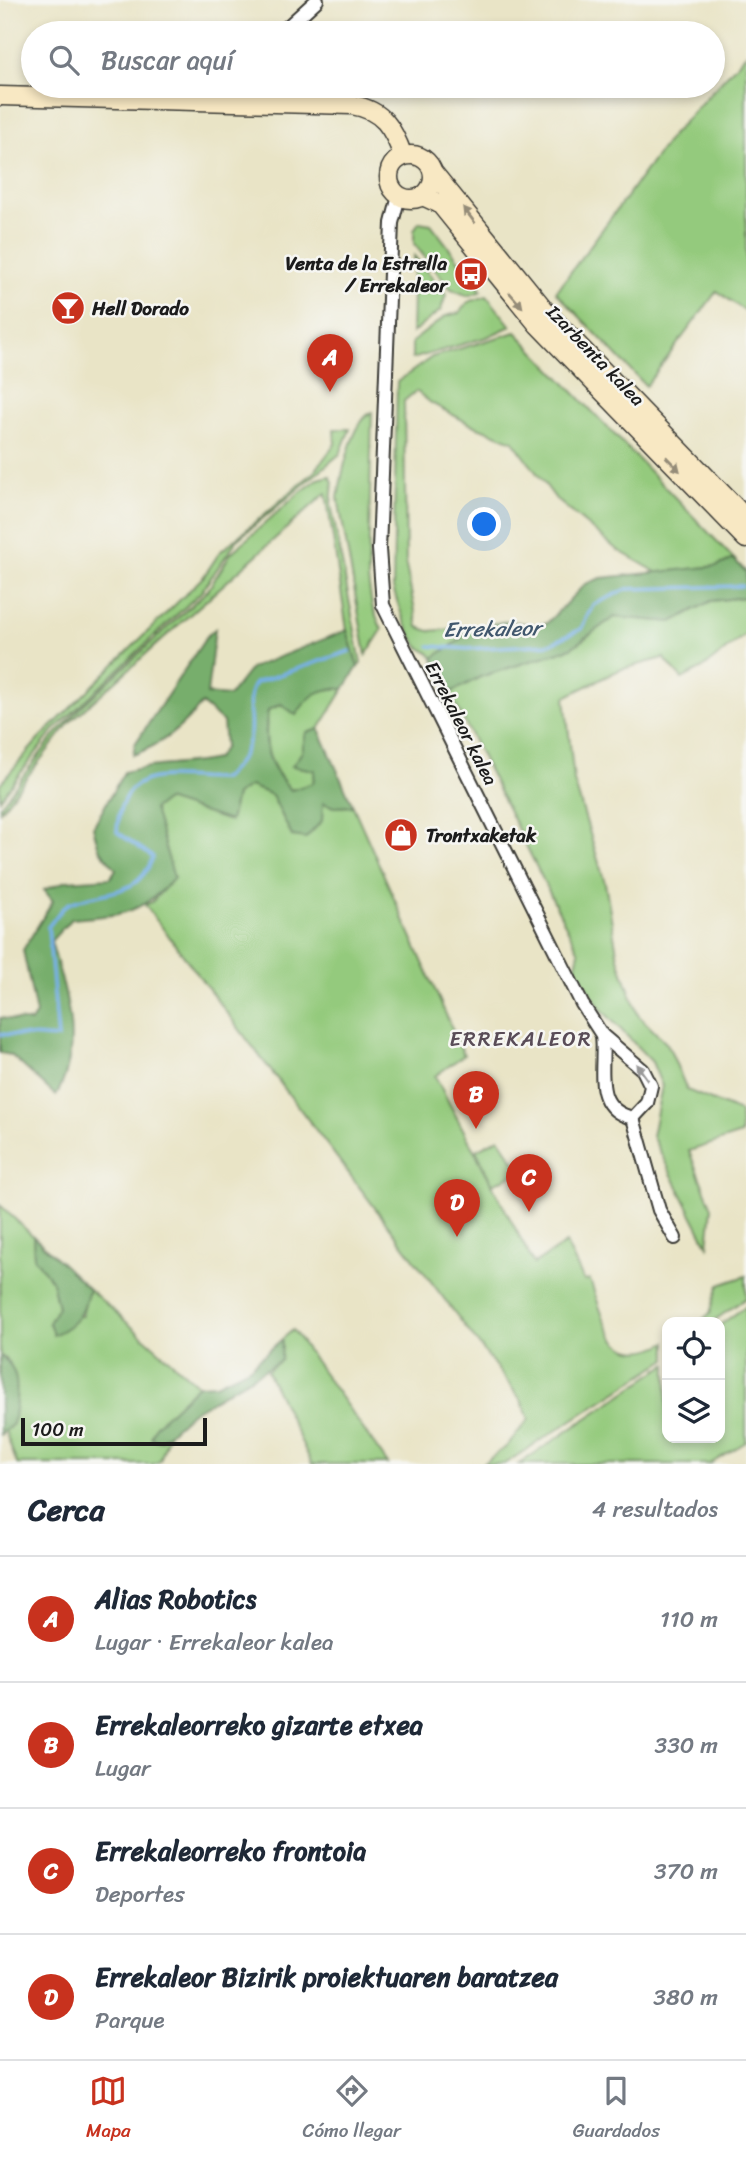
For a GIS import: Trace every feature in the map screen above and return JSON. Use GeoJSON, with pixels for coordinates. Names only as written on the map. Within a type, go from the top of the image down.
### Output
{"type":"FeatureCollection","features":[{"type":"Feature","properties":{"kind":"main road"},"geometry":{"type":"LineString","coordinates":[[0,96],[21,97]]}},
{"type":"Feature","properties":{"kind":"main road"},"geometry":{"type":"LineString","coordinates":[[76,98],[352,105],[375,111],[395,132],[403,156]]}},
{"type":"Feature","properties":{"kind":"main road"},"geometry":{"type":"LineString","coordinates":[[403,156],[425,159],[433,172],[432,184],[423,196],[407,198],[399,196],[392,189],[390,170],[403,156]]}},
{"type":"Feature","properties":{"kind":"main road","name":"Izarbenta kalea"},"geometry":{"type":"LineString","coordinates":[[433,172],[562,328],[746,518]]}},
{"type":"Feature","properties":{"kind":"main road","name":"Izarbenta kalea"},"geometry":{"type":"LineString","coordinates":[[423,196],[446,210],[538,325],[746,539]]}},
{"type":"Feature","properties":{"kind":"street"},"geometry":{"type":"LineString","coordinates":[[294,21],[317,0]]}},
{"type":"Feature","properties":{"kind":"street"},"geometry":{"type":"LineString","coordinates":[[189,101],[194,98]]}},
{"type":"Feature","properties":{"kind":"street"},"geometry":{"type":"LineString","coordinates":[[314,98],[317,104]]}},
{"type":"Feature","properties":{"kind":"street","name":"Errekaleor kalea"},"geometry":{"type":"LineString","coordinates":[[399,196],[391,236],[379,549],[383,605],[567,977],[602,1035],[643,1070],[651,1086],[647,1103],[633,1118]]}},
{"type":"Feature","properties":{"kind":"street"},"geometry":{"type":"LineString","coordinates":[[602,1035],[603,1094],[609,1106],[620,1115],[633,1118],[659,1210],[675,1238]]}},
{"type":"Feature","properties":{"kind":"green space"},"geometry":{"type":"Polygon","coordinates":[[[746,54],[746,312],[717,291],[646,386],[556,292],[672,135],[706,98],[725,98],[725,77],[746,54]]]}},
{"type":"Feature","properties":{"kind":"green space"},"geometry":{"type":"Polygon","coordinates":[[[419,222],[431,224],[482,291],[468,296],[451,289],[414,244],[414,230],[419,222]]]}},
{"type":"Feature","properties":{"kind":"green space"},"geometry":{"type":"Polygon","coordinates":[[[414,256],[446,294],[441,310],[412,333],[414,256]]]}},
{"type":"Feature","properties":{"kind":"green space"},"geometry":{"type":"Polygon","coordinates":[[[487,296],[511,326],[487,337],[412,359],[412,342],[446,316],[459,313],[468,302],[487,296]]]}},
{"type":"Feature","properties":{"kind":"green space"},"geometry":{"type":"Polygon","coordinates":[[[516,332],[734,559],[717,566],[658,573],[616,549],[556,499],[513,441],[468,423],[431,403],[416,391],[404,401],[406,566],[418,627],[429,631],[467,628],[460,640],[433,658],[413,638],[393,588],[397,382],[432,357],[516,332]]]}},
{"type":"Feature","properties":{"kind":"green space"},"geometry":{"type":"Polygon","coordinates":[[[372,412],[368,579],[372,606],[382,630],[366,655],[338,498],[353,438],[365,417],[372,412]]]}},
{"type":"Feature","properties":{"kind":"green space"},"geometry":{"type":"Polygon","coordinates":[[[334,429],[350,429],[340,454],[237,540],[201,592],[54,730],[0,799],[0,784],[38,740],[204,576],[220,552],[314,472],[335,444],[334,429]]]}},
{"type":"Feature","properties":{"kind":"green space"},"geometry":{"type":"Polygon","coordinates":[[[330,476],[333,482],[331,504],[361,663],[358,667],[347,630],[326,493],[71,721],[0,811],[0,806],[54,736],[81,707],[208,590],[231,553],[298,494],[318,479],[330,476]]]}},
{"type":"Feature","properties":{"kind":"green space"},"geometry":{"type":"Polygon","coordinates":[[[734,559],[746,572],[746,597],[711,601],[672,622],[614,617],[571,648],[480,677],[450,693],[433,658],[460,640],[467,628],[509,621],[535,625],[547,623],[585,584],[601,578],[717,566],[734,559]]]}},
{"type":"Feature","properties":{"kind":"green space"},"geometry":{"type":"Polygon","coordinates":[[[746,597],[746,634],[703,668],[682,679],[664,658],[619,670],[565,697],[574,781],[605,883],[618,958],[638,1015],[668,1045],[687,1090],[740,1112],[741,1134],[689,1151],[712,1208],[708,1246],[652,1136],[662,1086],[652,1062],[601,1009],[575,969],[579,952],[450,693],[480,677],[571,648],[614,617],[672,622],[711,601],[746,597]]]}},
{"type":"Feature","properties":{"kind":"green space"},"geometry":{"type":"Polygon","coordinates":[[[215,629],[207,694],[229,696],[251,668],[347,630],[358,667],[344,689],[328,689],[316,694],[296,715],[281,704],[268,710],[266,743],[276,772],[291,790],[313,783],[315,770],[292,766],[302,752],[306,733],[319,729],[353,806],[335,807],[323,803],[322,821],[306,838],[292,836],[272,795],[250,786],[236,795],[230,821],[166,800],[154,809],[174,878],[162,891],[139,907],[116,914],[71,919],[51,941],[66,999],[71,1038],[65,1077],[56,1096],[11,1055],[0,1053],[0,1018],[31,1022],[36,1014],[23,950],[53,901],[44,890],[66,881],[110,878],[116,869],[99,849],[93,827],[124,772],[216,759],[225,747],[223,722],[202,704],[171,734],[133,755],[135,744],[207,636],[215,629]]]}},
{"type":"Feature","properties":{"kind":"green space"},"geometry":{"type":"Polygon","coordinates":[[[328,687],[344,689],[319,729],[306,733],[302,752],[293,766],[315,770],[313,784],[291,790],[277,771],[269,753],[266,733],[268,710],[328,687]]]}},
{"type":"Feature","properties":{"kind":"green space"},"geometry":{"type":"Polygon","coordinates":[[[250,786],[272,795],[292,836],[323,803],[335,807],[353,806],[464,1055],[435,1076],[534,1264],[566,1243],[584,1281],[590,1280],[614,1337],[623,1346],[634,1351],[649,1350],[662,1344],[662,1362],[504,1464],[482,1464],[506,1447],[529,1419],[521,1400],[145,905],[152,902],[174,878],[153,809],[166,800],[230,821],[236,795],[250,786]]]}},
{"type":"Feature","properties":{"kind":"green space"},"geometry":{"type":"Polygon","coordinates":[[[499,1138],[521,1171],[493,1184],[476,1150],[499,1138]]]}},
{"type":"Feature","properties":{"kind":"green space"},"geometry":{"type":"Polygon","coordinates":[[[0,1205],[33,1236],[34,1257],[52,1282],[58,1307],[49,1323],[82,1316],[89,1289],[198,1385],[156,1425],[151,1438],[160,1441],[169,1433],[160,1461],[153,1464],[17,1464],[5,1431],[13,1424],[6,1359],[0,1356],[0,1205]]]}},
{"type":"Feature","properties":{"kind":"green space"},"geometry":{"type":"Polygon","coordinates":[[[33,1236],[89,1289],[78,1317],[68,1327],[53,1335],[49,1323],[58,1307],[52,1282],[34,1257],[33,1236]]]}},
{"type":"Feature","properties":{"kind":"green space"},"geometry":{"type":"Polygon","coordinates":[[[746,1276],[746,1298],[719,1317],[706,1317],[710,1313],[719,1285],[746,1276]]]}},
{"type":"Feature","properties":{"kind":"green space"},"geometry":{"type":"Polygon","coordinates":[[[746,1306],[746,1442],[710,1464],[519,1464],[662,1367],[662,1443],[725,1443],[725,1321],[746,1306]]]}},
{"type":"Feature","properties":{"kind":"green space"},"geometry":{"type":"Polygon","coordinates":[[[293,1330],[388,1464],[312,1464],[267,1371],[281,1360],[282,1339],[293,1330]]]}},
{"type":"Feature","properties":{"kind":"green space"},"geometry":{"type":"Polygon","coordinates":[[[282,1339],[281,1360],[192,1412],[160,1441],[151,1438],[156,1425],[198,1385],[216,1384],[249,1368],[282,1339]]]}},
{"type":"Feature","properties":{"kind":"green space"},"geometry":{"type":"Polygon","coordinates":[[[0,1356],[13,1369],[17,1387],[13,1424],[0,1435],[0,1356]]]}},
{"type":"Feature","properties":{"kind":"waterway","name":"Errekaleor"},"geometry":{"type":"LineString","coordinates":[[430,646],[467,649],[550,644],[581,629],[593,605],[627,589],[742,586]]}},
{"type":"Feature","properties":{"kind":"waterway","name":"Errekaleor"},"geometry":{"type":"LineString","coordinates":[[0,1034],[58,1038],[48,927],[70,903],[129,886],[139,880],[147,870],[153,857],[117,832],[120,809],[127,794],[138,784],[151,779],[223,779],[237,764],[247,746],[250,732],[250,695],[255,683],[350,651]]}},
{"type":"Feature","properties":{"kind":"place","name":"Venta de la Estrella / Errekaleor"},"geometry":{"type":"Point","coordinates":[471,274]}},
{"type":"Feature","properties":{"kind":"place","name":"Hell Dorado"},"geometry":{"type":"Point","coordinates":[68,308]}},
{"type":"Feature","properties":{"kind":"place","name":"Alias Robotics"},"geometry":{"type":"Point","coordinates":[330,392]}},
{"type":"Feature","properties":{"kind":"place","name":"Trontxaketak"},"geometry":{"type":"Point","coordinates":[401,835]}},
{"type":"Feature","properties":{"kind":"place","name":"Errekaleorreko gizarte etxea"},"geometry":{"type":"Point","coordinates":[476,1129]}},
{"type":"Feature","properties":{"kind":"place","name":"Errekaleorreko frontoia"},"geometry":{"type":"Point","coordinates":[529,1212]}},
{"type":"Feature","properties":{"kind":"place","name":"Errekaleor Bizirik proiektuaren baratzea"},"geometry":{"type":"Point","coordinates":[457,1237]}},
{"type":"Feature","properties":{"kind":"district","name":"ERREKALEOR"},"geometry":{"type":"Point","coordinates":[521,1039]}}]}
